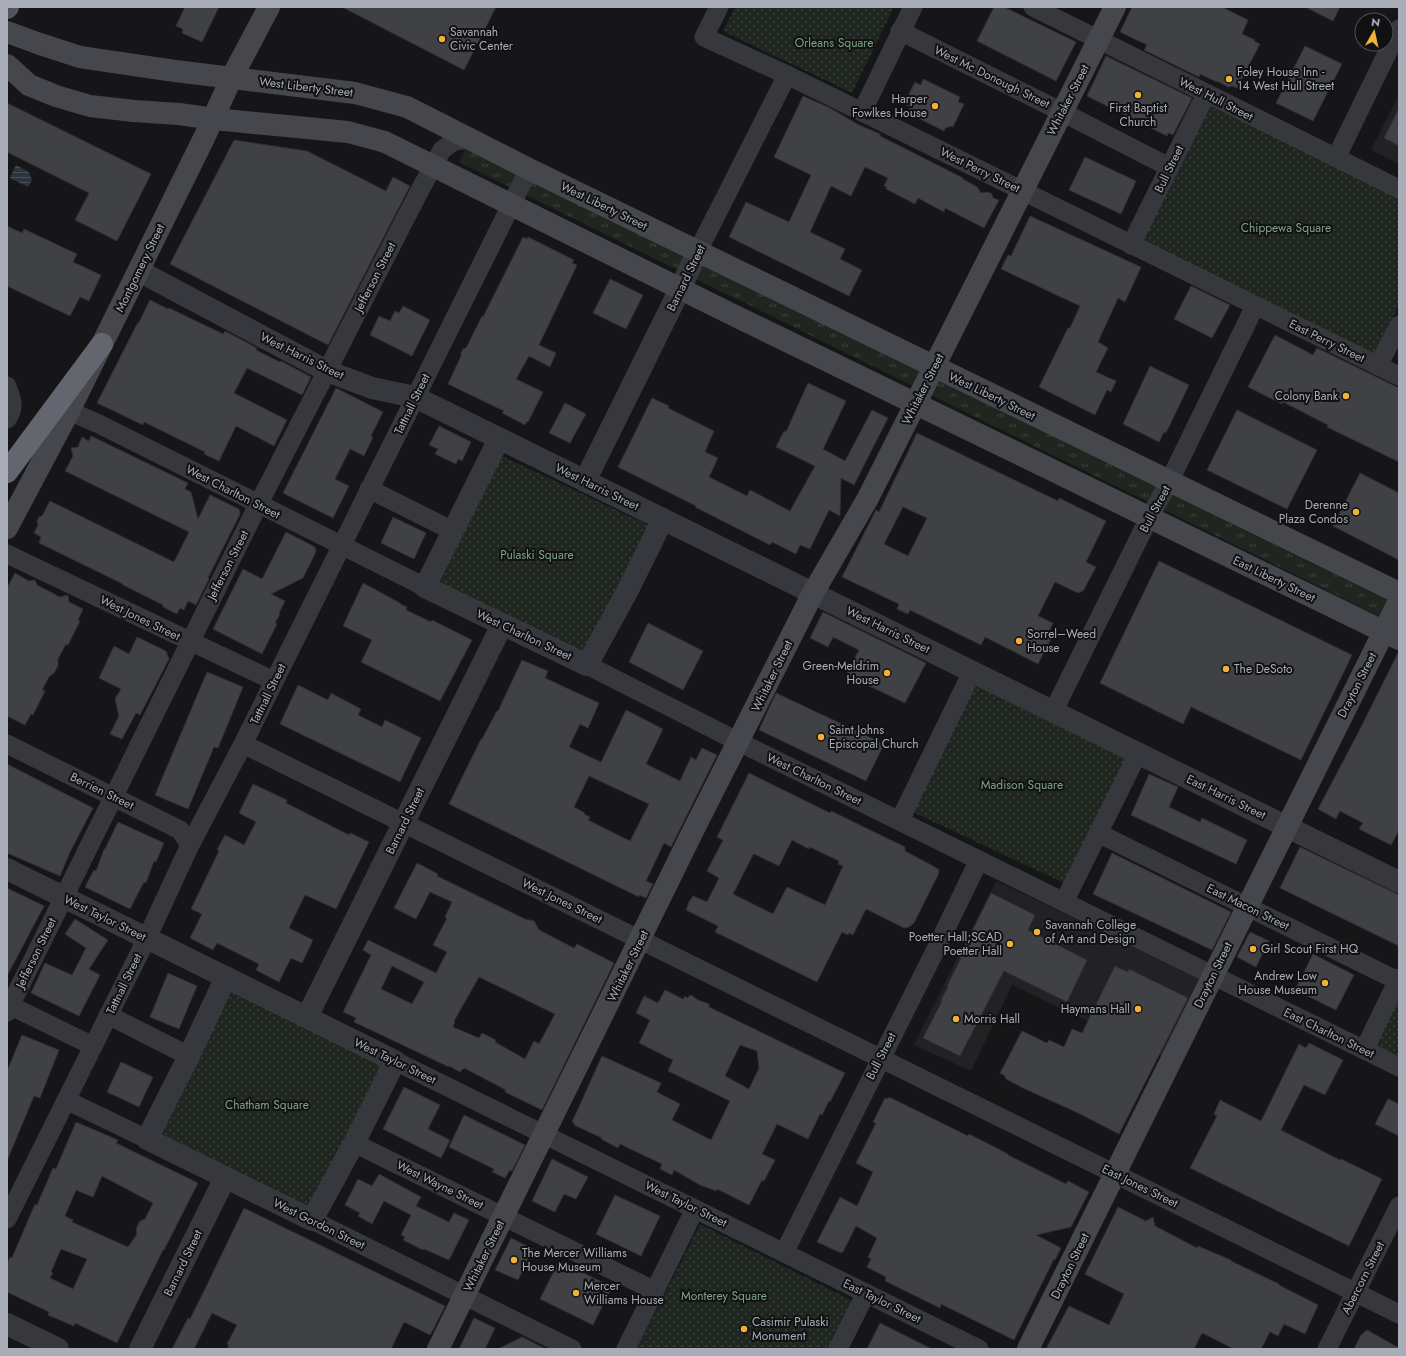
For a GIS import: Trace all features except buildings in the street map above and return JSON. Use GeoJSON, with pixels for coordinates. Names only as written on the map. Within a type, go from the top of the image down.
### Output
{"type":"FeatureCollection","features":[{"type":"Feature","properties":{"kind":"highway"},"geometry":{"type":"LineString","coordinates":[[7,472],[102,344]]}},
{"type":"Feature","properties":{"kind":"main road","name":"Montgomery Street"},"geometry":{"type":"LineString","coordinates":[[7,528],[69,411],[214,119],[232,77],[269,7]]}},
{"type":"Feature","properties":{"kind":"main road","name":"Whitaker Street"},"geometry":{"type":"LineString","coordinates":[[438,1349],[692,834],[813,593],[868,498],[1115,7]]}},
{"type":"Feature","properties":{"kind":"main road","name":"West Liberty Street"},"geometry":{"type":"LineString","coordinates":[[7,32],[40,44],[87,58],[117,64],[355,92],[407,108],[1169,482]]}},
{"type":"Feature","properties":{"kind":"main road"},"geometry":{"type":"LineString","coordinates":[[7,65],[30,85],[56,96],[90,106],[353,133],[385,142],[680,289],[1149,518]]}},
{"type":"Feature","properties":{"kind":"main road"},"geometry":{"type":"LineString","coordinates":[[1169,482],[1399,593]]}},
{"type":"Feature","properties":{"kind":"main road","name":"East Liberty Street"},"geometry":{"type":"LineString","coordinates":[[1149,518],[1391,635]]}},
{"type":"Feature","properties":{"kind":"main road","name":"Drayton Street"},"geometry":{"type":"LineString","coordinates":[[1028,1349],[1287,827],[1391,635],[1399,601]]}},
{"type":"Feature","properties":{"kind":"street","name":"West Perry Street"},"geometry":{"type":"LineString","coordinates":[[719,7],[704,37],[787,75],[1255,306]]}},
{"type":"Feature","properties":{"kind":"street"},"geometry":{"type":"LineString","coordinates":[[862,112],[900,31],[913,7]]}},
{"type":"Feature","properties":{"kind":"street","name":"West Hull Street"},"geometry":{"type":"LineString","coordinates":[[1033,7],[1399,189]]}},
{"type":"Feature","properties":{"kind":"street"},"geometry":{"type":"LineString","coordinates":[[1336,158],[1399,29]]}},
{"type":"Feature","properties":{"kind":"street","name":"West Mc Donough Street"},"geometry":{"type":"LineString","coordinates":[[900,31],[1169,167]]}},
{"type":"Feature","properties":{"kind":"street","name":"Barnard Street"},"geometry":{"type":"LineString","coordinates":[[585,481],[698,251],[787,75]]}},
{"type":"Feature","properties":{"kind":"street","name":"Bull Street"},"geometry":{"type":"LineString","coordinates":[[1131,245],[1206,94]]}},
{"type":"Feature","properties":{"kind":"street","name":"Jefferson Street"},"geometry":{"type":"LineString","coordinates":[[8,1007],[258,505],[433,166],[442,150],[454,141],[470,139]]}},
{"type":"Feature","properties":{"kind":"street","name":"Tattnall Street"},"geometry":{"type":"LineString","coordinates":[[9,1211],[93,1046],[190,845],[243,744],[529,169]]}},
{"type":"Feature","properties":{"kind":"street","name":"West Harris Street"},"geometry":{"type":"LineString","coordinates":[[139,271],[327,371],[372,388],[415,397],[1053,712]]}},
{"type":"Feature","properties":{"kind":"street","name":"Bull Street"},"geometry":{"type":"LineString","coordinates":[[1053,712],[1149,518],[1169,482],[1255,306]]}},
{"type":"Feature","properties":{"kind":"street","name":"East Perry Street"},"geometry":{"type":"LineString","coordinates":[[1255,306],[1399,376]]}},
{"type":"Feature","properties":{"kind":"street"},"geometry":{"type":"LineString","coordinates":[[1378,366],[1399,325]]}},
{"type":"Feature","properties":{"kind":"street"},"geometry":{"type":"LineString","coordinates":[[7,386],[13,402],[10,415],[7,419]]}},
{"type":"Feature","properties":{"kind":"street","name":"West Charlton Street"},"geometry":{"type":"LineString","coordinates":[[69,411],[99,424],[258,505],[502,625],[587,665],[739,742],[979,860]]}},
{"type":"Feature","properties":{"kind":"street"},"geometry":{"type":"LineString","coordinates":[[425,587],[499,439]]}},
{"type":"Feature","properties":{"kind":"street"},"geometry":{"type":"LineString","coordinates":[[369,489],[454,531]]}},
{"type":"Feature","properties":{"kind":"street"},"geometry":{"type":"LineString","coordinates":[[587,665],[628,590],[663,519]]}},
{"type":"Feature","properties":{"kind":"street","name":"West Jones Street"},"geometry":{"type":"LineString","coordinates":[[7,554],[274,681]]}},
{"type":"Feature","properties":{"kind":"street","name":"Barnard Street"},"geometry":{"type":"LineString","coordinates":[[307,1017],[502,625]]}},
{"type":"Feature","properties":{"kind":"street"},"geometry":{"type":"LineString","coordinates":[[900,820],[972,672]]}},
{"type":"Feature","properties":{"kind":"street","name":"East Harris Street"},"geometry":{"type":"LineString","coordinates":[[1053,712],[1399,882]]}},
{"type":"Feature","properties":{"kind":"street","name":"Berrien Street"},"geometry":{"type":"LineString","coordinates":[[7,744],[180,830],[190,845]]}},
{"type":"Feature","properties":{"kind":"street","name":"West Jones Street"},"geometry":{"type":"LineString","coordinates":[[243,744],[880,1058]]}},
{"type":"Feature","properties":{"kind":"street"},"geometry":{"type":"LineString","coordinates":[[1064,902],[1138,753]]}},
{"type":"Feature","properties":{"kind":"street","name":"East Macon Street"},"geometry":{"type":"LineString","coordinates":[[1098,833],[1398,980]]}},
{"type":"Feature","properties":{"kind":"street","name":"Bull Street"},"geometry":{"type":"LineString","coordinates":[[784,1253],[979,860]]}},
{"type":"Feature","properties":{"kind":"street","name":"East Charlton Street"},"geometry":{"type":"LineString","coordinates":[[979,860],[1399,1067]]}},
{"type":"Feature","properties":{"kind":"street","name":"West Taylor Street"},"geometry":{"type":"LineString","coordinates":[[7,869],[784,1253]]}},
{"type":"Feature","properties":{"kind":"street"},"geometry":{"type":"LineString","coordinates":[[147,1140],[226,978]]}},
{"type":"Feature","properties":{"kind":"street"},"geometry":{"type":"LineString","coordinates":[[1364,1050],[1398,980]]}},
{"type":"Feature","properties":{"kind":"street"},"geometry":{"type":"LineString","coordinates":[[8,1007],[93,1046]]}},
{"type":"Feature","properties":{"kind":"street"},"geometry":{"type":"LineString","coordinates":[[108,1015],[189,1056]]}},
{"type":"Feature","properties":{"kind":"street","name":"East Jones Street"},"geometry":{"type":"LineString","coordinates":[[880,1058],[1399,1314]]}},
{"type":"Feature","properties":{"kind":"street"},"geometry":{"type":"LineString","coordinates":[[312,1220],[395,1061]]}},
{"type":"Feature","properties":{"kind":"street","name":"West Gordon Street"},"geometry":{"type":"LineString","coordinates":[[66,1100],[572,1349]]}},
{"type":"Feature","properties":{"kind":"street","name":"West Wayne Street"},"geometry":{"type":"LineString","coordinates":[[354,1142],[655,1291]]}},
{"type":"Feature","properties":{"kind":"street","name":"Barnard Street"},"geometry":{"type":"LineString","coordinates":[[140,1349],[225,1178]]}},
{"type":"Feature","properties":{"kind":"street","name":"Abercorn Street"},"geometry":{"type":"LineString","coordinates":[[1327,1349],[1399,1206]]}},
{"type":"Feature","properties":{"kind":"street"},"geometry":{"type":"LineString","coordinates":[[626,1349],[695,1209]]}},
{"type":"Feature","properties":{"kind":"street","name":"East Taylor Street"},"geometry":{"type":"LineString","coordinates":[[784,1253],[979,1349]]}},
{"type":"Feature","properties":{"kind":"street"},"geometry":{"type":"LineString","coordinates":[[838,1349],[866,1293]]}},
{"type":"Feature","properties":{"kind":"street"},"geometry":{"type":"LineString","coordinates":[[7,1324],[58,1349]]}},
{"type":"Feature","properties":{"kind":"shaded area"},"geometry":{"type":"Polygon","coordinates":[[[1399,95],[1399,164],[1371,150],[1399,95]]]}},
{"type":"Feature","properties":{"kind":"shaded area"},"geometry":{"type":"Polygon","coordinates":[[[16,165],[29,172],[32,180],[28,187],[10,178],[16,165]]]}},
{"type":"Feature","properties":{"kind":"shaded area","name":"Savannah College of Art and Design"},"geometry":{"type":"Polygon","coordinates":[[[996,881],[1212,983],[1174,1062],[1012,985],[971,1071],[914,1045],[996,881]]]}},
{"type":"Feature","properties":{"kind":"green space","name":"Orleans Square"},"geometry":{"type":"Polygon","coordinates":[[[735,7],[894,7],[852,93],[723,31],[735,7]]]}},
{"type":"Feature","properties":{"kind":"green space","name":"Chippewa Square"},"geometry":{"type":"Polygon","coordinates":[[[1209,105],[1399,199],[1399,305],[1373,356],[1141,241],[1209,105]]]}},
{"type":"Feature","properties":{"kind":"green space"},"geometry":{"type":"Polygon","coordinates":[[[466,149],[1399,606],[1399,626],[459,162],[466,149]]]}},
{"type":"Feature","properties":{"kind":"green space","name":"Pulaski Square"},"geometry":{"type":"Polygon","coordinates":[[[500,455],[650,526],[586,660],[437,590],[500,455]]]}},
{"type":"Feature","properties":{"kind":"green space","name":"Madison Square"},"geometry":{"type":"Polygon","coordinates":[[[975,683],[1129,759],[1066,884],[913,812],[975,683]]]}},
{"type":"Feature","properties":{"kind":"green space","name":"Chatham Square"},"geometry":{"type":"Polygon","coordinates":[[[231,988],[382,1065],[302,1222],[151,1146],[231,988]]]}},
{"type":"Feature","properties":{"kind":"green space"},"geometry":{"type":"Polygon","coordinates":[[[1399,993],[1399,1062],[1371,1048],[1399,993]]]}},
{"type":"Feature","properties":{"kind":"green space","name":"Monterey Square"},"geometry":{"type":"Polygon","coordinates":[[[700,1224],[853,1301],[828,1349],[637,1349],[700,1224]]]}},
{"type":"Feature","properties":{"kind":"place","name":"Savannah Civic Center"},"geometry":{"type":"Point","coordinates":[442,39]}},
{"type":"Feature","properties":{"kind":"place","name":"Foley House Inn - 14 West Hull Street"},"geometry":{"type":"Point","coordinates":[1229,79]}},
{"type":"Feature","properties":{"kind":"place","name":"First Baptist Church"},"geometry":{"type":"Point","coordinates":[1138,95]}},
{"type":"Feature","properties":{"kind":"place","name":"Harper Fowlkes House"},"geometry":{"type":"Point","coordinates":[935,106]}},
{"type":"Feature","properties":{"kind":"place","name":"Colony Bank"},"geometry":{"type":"Point","coordinates":[1346,396]}},
{"type":"Feature","properties":{"kind":"place","name":"Derenne Plaza Condos"},"geometry":{"type":"Point","coordinates":[1356,512]}},
{"type":"Feature","properties":{"kind":"place","name":"Sorrel–Weed House"},"geometry":{"type":"Point","coordinates":[1019,641]}},
{"type":"Feature","properties":{"kind":"place","name":"The DeSoto"},"geometry":{"type":"Point","coordinates":[1226,669]}},
{"type":"Feature","properties":{"kind":"place","name":"Green-Meldrim House"},"geometry":{"type":"Point","coordinates":[887,673]}},
{"type":"Feature","properties":{"kind":"place","name":"Saint Johns Episcopal Church"},"geometry":{"type":"Point","coordinates":[821,737]}},
{"type":"Feature","properties":{"kind":"place","name":"Savannah College of Art and Design"},"geometry":{"type":"Point","coordinates":[1037,932]}},
{"type":"Feature","properties":{"kind":"place","name":"Poetter Hall;SCAD Poetter Hall"},"geometry":{"type":"Point","coordinates":[1010,944]}},
{"type":"Feature","properties":{"kind":"place","name":"Girl Scout First HQ"},"geometry":{"type":"Point","coordinates":[1253,949]}},
{"type":"Feature","properties":{"kind":"place","name":"Andrew Low House Museum"},"geometry":{"type":"Point","coordinates":[1325,983]}},
{"type":"Feature","properties":{"kind":"place","name":"Haymans Hall"},"geometry":{"type":"Point","coordinates":[1138,1009]}},
{"type":"Feature","properties":{"kind":"place","name":"Morris Hall"},"geometry":{"type":"Point","coordinates":[956,1019]}},
{"type":"Feature","properties":{"kind":"place","name":"The Mercer Williams House Museum"},"geometry":{"type":"Point","coordinates":[514,1260]}},
{"type":"Feature","properties":{"kind":"place","name":"Mercer Williams House"},"geometry":{"type":"Point","coordinates":[576,1293]}},
{"type":"Feature","properties":{"kind":"place","name":"Casimir Pulaski Monument"},"geometry":{"type":"Point","coordinates":[744,1329]}}]}
